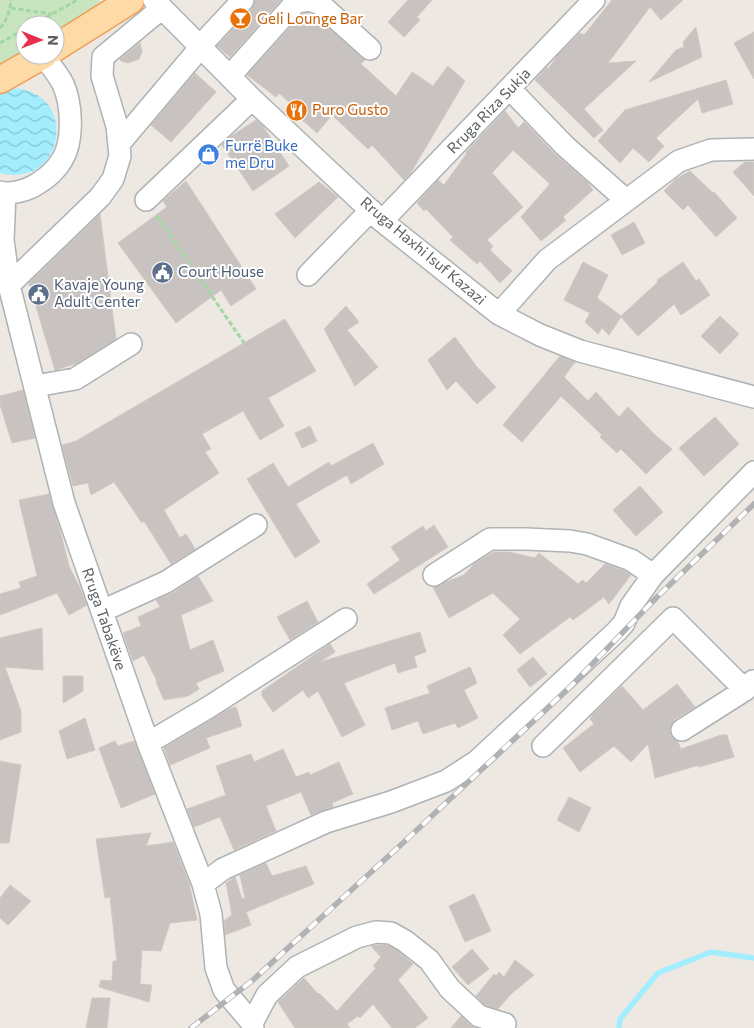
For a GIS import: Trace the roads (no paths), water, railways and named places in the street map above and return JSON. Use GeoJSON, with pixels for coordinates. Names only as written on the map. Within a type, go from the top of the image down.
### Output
{"type":"FeatureCollection","features":[{"type":"Feature","properties":{"kind":"main road"},"geometry":{"type":"LineString","coordinates":[[65,41],[118,4]]}},
{"type":"Feature","properties":{"kind":"main road"},"geometry":{"type":"LineString","coordinates":[[0,80],[26,65]]}},
{"type":"Feature","properties":{"kind":"street"},"geometry":{"type":"LineString","coordinates":[[119,144],[201,45],[243,0]]}},
{"type":"Feature","properties":{"kind":"street"},"geometry":{"type":"LineString","coordinates":[[230,76],[296,2],[309,0],[320,4],[370,49]]}},
{"type":"Feature","properties":{"kind":"street","name":"Rruga Riza Sukja"},"geometry":{"type":"LineString","coordinates":[[308,274],[376,215],[510,89],[594,0]]}},
{"type":"Feature","properties":{"kind":"street"},"geometry":{"type":"LineString","coordinates":[[8,285],[100,197],[113,179],[120,156],[118,126],[102,76],[103,57],[158,4]]}},
{"type":"Feature","properties":{"kind":"street","name":"Rruga Haxhi Isuf Kazazi"},"geometry":{"type":"LineString","coordinates":[[158,4],[252,98],[376,215],[500,314],[540,335],[580,351],[754,397]]}},
{"type":"Feature","properties":{"kind":"street"},"geometry":{"type":"LineString","coordinates":[[2,193],[31,188],[49,177],[63,159],[71,130],[68,107],[63,85],[50,65]]}},
{"type":"Feature","properties":{"kind":"street"},"geometry":{"type":"LineString","coordinates":[[510,89],[566,146],[626,200]]}},
{"type":"Feature","properties":{"kind":"street"},"geometry":{"type":"LineString","coordinates":[[146,200],[252,98]]}},
{"type":"Feature","properties":{"kind":"street"},"geometry":{"type":"LineString","coordinates":[[500,314],[547,260],[679,161],[711,150],[754,149]]}},
{"type":"Feature","properties":{"kind":"street","name":"Rruga Tabakëve"},"geometry":{"type":"LineString","coordinates":[[2,193],[3,240],[8,285],[64,503],[148,743],[203,884],[210,914],[216,968],[224,990],[253,1025]]}},
{"type":"Feature","properties":{"kind":"street"},"geometry":{"type":"LineString","coordinates":[[35,386],[75,379],[131,344]]}},
{"type":"Feature","properties":{"kind":"street"},"geometry":{"type":"LineString","coordinates":[[203,884],[224,869],[326,822],[391,802],[446,781],[477,760],[617,631],[624,623],[631,606],[653,575],[754,472]]}},
{"type":"Feature","properties":{"kind":"street"},"geometry":{"type":"LineString","coordinates":[[102,611],[166,582],[256,525]]}},
{"type":"Feature","properties":{"kind":"street"},"geometry":{"type":"LineString","coordinates":[[434,575],[490,539],[526,539],[570,541],[587,544],[631,560],[653,575]]}},
{"type":"Feature","properties":{"kind":"street"},"geometry":{"type":"LineString","coordinates":[[543,746],[673,618],[749,685],[682,730]]}},
{"type":"Feature","properties":{"kind":"street"},"geometry":{"type":"LineString","coordinates":[[148,743],[209,707],[346,619]]}},
{"type":"Feature","properties":{"kind":"street"},"geometry":{"type":"LineString","coordinates":[[253,1025],[267,995],[297,967],[356,937],[376,932],[391,933],[404,941],[430,960],[450,989],[479,1016],[505,1024]]}},
{"type":"Feature","properties":{"kind":"water"},"geometry":{"type":"Polygon","coordinates":[[[21,89],[39,96],[51,109],[56,125],[56,141],[49,156],[38,168],[21,174],[0,173],[0,91],[21,89]]]}},
{"type":"Feature","properties":{"kind":"waterway"},"geometry":{"type":"LineString","coordinates":[[619,1028],[620,1019],[658,973],[711,952],[754,958]]}},
{"type":"Feature","properties":{"kind":"railway"},"geometry":{"type":"LineString","coordinates":[[191,1028],[253,980],[404,842],[571,686],[656,598],[754,504]]}},
{"type":"Feature","properties":{"kind":"place","name":"Geli Lounge Bar"},"geometry":{"type":"Point","coordinates":[241,19]}},
{"type":"Feature","properties":{"kind":"place","name":"Puro Gusto"},"geometry":{"type":"Point","coordinates":[296,110]}},
{"type":"Feature","properties":{"kind":"place","name":"Furrë Buke me Dru"},"geometry":{"type":"Point","coordinates":[209,155]}},
{"type":"Feature","properties":{"kind":"place","name":"Court House"},"geometry":{"type":"Point","coordinates":[162,272]}},
{"type":"Feature","properties":{"kind":"place","name":"Kavaje Young Adult Center"},"geometry":{"type":"Point","coordinates":[38,294]}}]}
